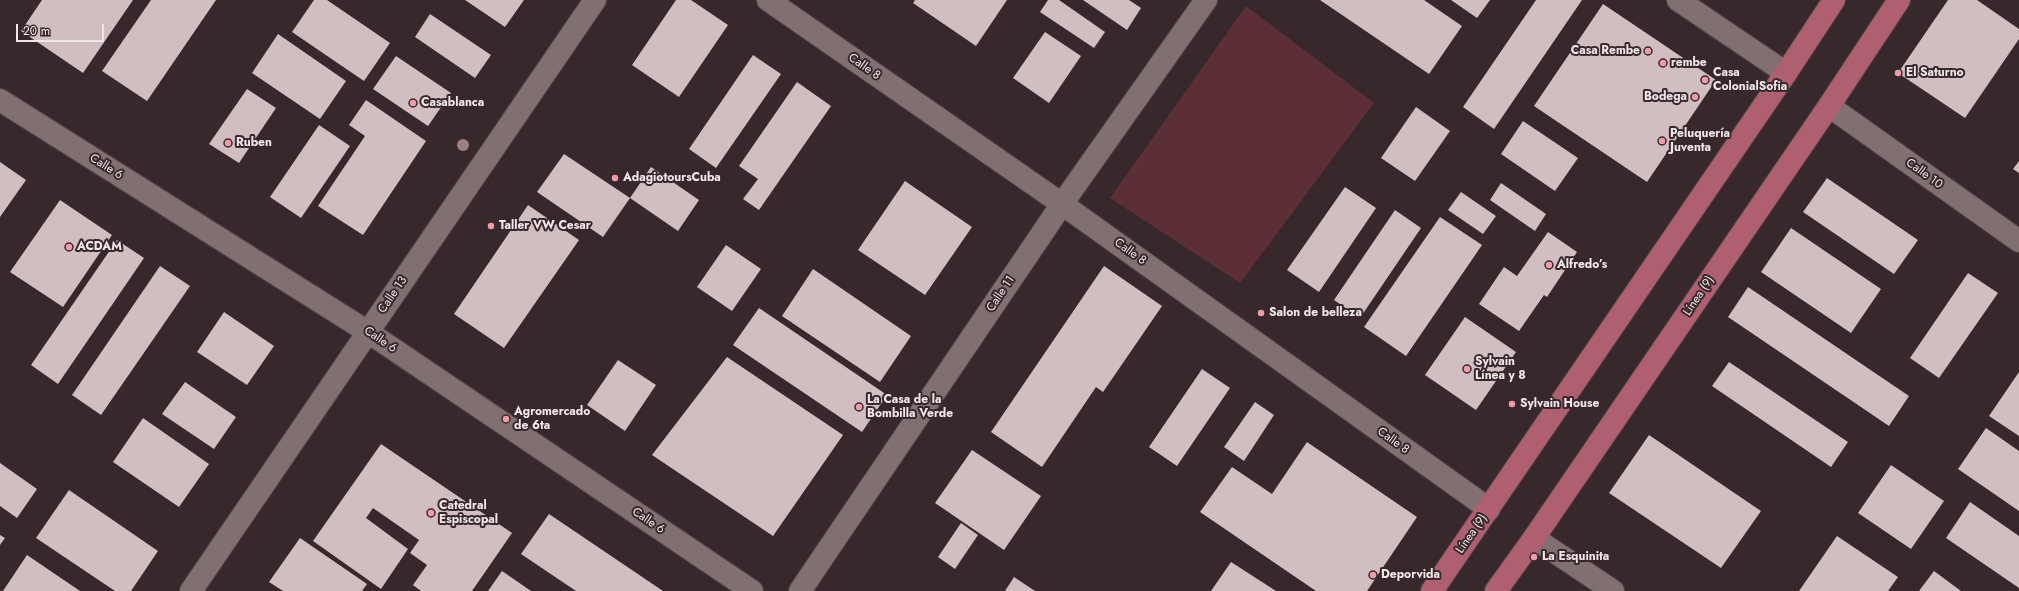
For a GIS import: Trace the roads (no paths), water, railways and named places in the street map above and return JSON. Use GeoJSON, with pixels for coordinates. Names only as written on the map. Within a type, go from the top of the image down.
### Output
{"type":"FeatureCollection","features":[{"type":"Feature","properties":{"kind":"main road","name":"Línea (9)"},"geometry":{"type":"LineString","coordinates":[[1432,591],[1786,73],[1834,0]]}},
{"type":"Feature","properties":{"kind":"main road","name":"Línea (9)"},"geometry":{"type":"LineString","coordinates":[[1496,591],[1534,538],[1829,106],[1899,0]]}},
{"type":"Feature","properties":{"kind":"street","name":"Calle 13"},"geometry":{"type":"LineString","coordinates":[[191,591],[595,0]]}},
{"type":"Feature","properties":{"kind":"street","name":"Calle 8"},"geometry":{"type":"LineString","coordinates":[[768,0],[1062,204],[1489,509]]}},
{"type":"Feature","properties":{"kind":"street","name":"Calle 11"},"geometry":{"type":"LineString","coordinates":[[800,591],[1062,204],[1206,0]]}},
{"type":"Feature","properties":{"kind":"street"},"geometry":{"type":"LineString","coordinates":[[1678,0],[1786,73]]}},
{"type":"Feature","properties":{"kind":"street","name":"Calle 6"},"geometry":{"type":"LineString","coordinates":[[0,100],[368,332],[752,591]]}},
{"type":"Feature","properties":{"kind":"street","name":"Calle 10"},"geometry":{"type":"LineString","coordinates":[[1829,106],[2019,242]]}},
{"type":"Feature","properties":{"kind":"street"},"geometry":{"type":"LineString","coordinates":[[1534,538],[1613,591]]}},
{"type":"Feature","properties":{"kind":"place","name":"Casa Rembe"},"geometry":{"type":"Point","coordinates":[1648,51]}},
{"type":"Feature","properties":{"kind":"place","name":"rembe"},"geometry":{"type":"Point","coordinates":[1663,63]}},
{"type":"Feature","properties":{"kind":"place","name":"El Saturno"},"geometry":{"type":"Point","coordinates":[1898,73]}},
{"type":"Feature","properties":{"kind":"place","name":"Casa ColonialSofia"},"geometry":{"type":"Point","coordinates":[1705,80]}},
{"type":"Feature","properties":{"kind":"place","name":"Bodega"},"geometry":{"type":"Point","coordinates":[1695,97]}},
{"type":"Feature","properties":{"kind":"place","name":"Casablanca"},"geometry":{"type":"Point","coordinates":[413,103]}},
{"type":"Feature","properties":{"kind":"place","name":"Peluquería Juventa"},"geometry":{"type":"Point","coordinates":[1662,141]}},
{"type":"Feature","properties":{"kind":"place","name":"Ruben"},"geometry":{"type":"Point","coordinates":[228,143]}},
{"type":"Feature","properties":{"kind":"place","name":"AdagiotoursCuba"},"geometry":{"type":"Point","coordinates":[615,178]}},
{"type":"Feature","properties":{"kind":"place","name":"Taller VW Cesar"},"geometry":{"type":"Point","coordinates":[491,226]}},
{"type":"Feature","properties":{"kind":"place","name":"ACDAM"},"geometry":{"type":"Point","coordinates":[69,247]}},
{"type":"Feature","properties":{"kind":"place","name":"Alfredo’s"},"geometry":{"type":"Point","coordinates":[1549,265]}},
{"type":"Feature","properties":{"kind":"place","name":"Salon de belleza"},"geometry":{"type":"Point","coordinates":[1261,313]}},
{"type":"Feature","properties":{"kind":"place","name":"Sylvain Línea y 8"},"geometry":{"type":"Point","coordinates":[1467,369]}},
{"type":"Feature","properties":{"kind":"place","name":"Sylvain House"},"geometry":{"type":"Point","coordinates":[1512,404]}},
{"type":"Feature","properties":{"kind":"place","name":"La Casa de la Bombilla Verde"},"geometry":{"type":"Point","coordinates":[859,407]}},
{"type":"Feature","properties":{"kind":"place","name":"Agromercado de 6ta"},"geometry":{"type":"Point","coordinates":[506,419]}},
{"type":"Feature","properties":{"kind":"place","name":"Catedral Espiscopal"},"geometry":{"type":"Point","coordinates":[431,513]}},
{"type":"Feature","properties":{"kind":"place","name":"La Esquinita"},"geometry":{"type":"Point","coordinates":[1534,557]}},
{"type":"Feature","properties":{"kind":"place","name":"Deporvida"},"geometry":{"type":"Point","coordinates":[1373,575]}}]}
